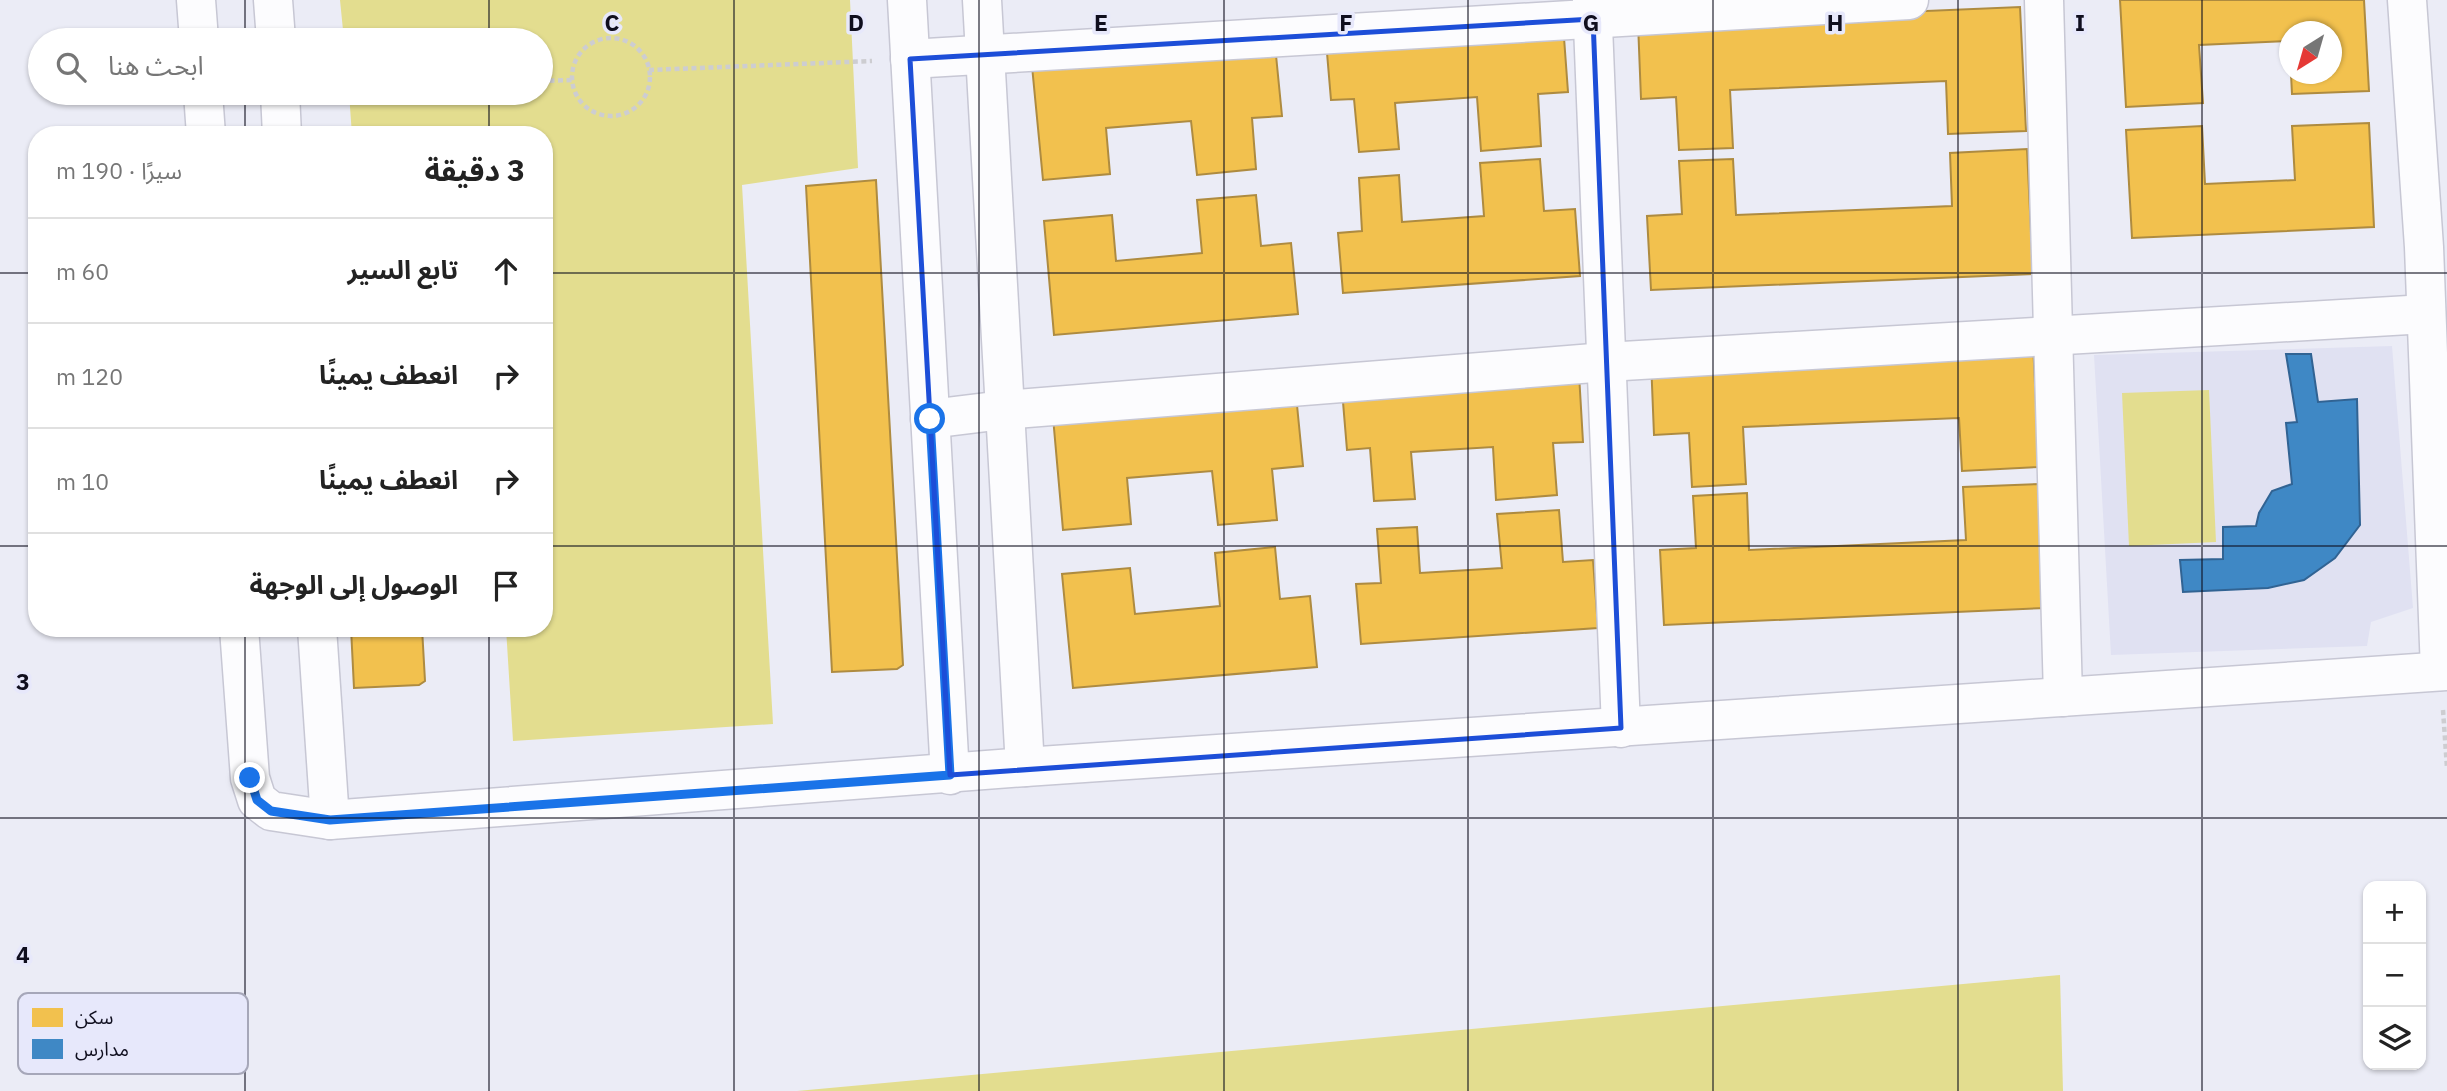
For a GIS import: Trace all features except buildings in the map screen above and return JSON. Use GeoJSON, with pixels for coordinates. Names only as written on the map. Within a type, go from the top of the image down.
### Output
{"type":"FeatureCollection","features":[{"type":"Feature","properties":{"kind":"street"},"geometry":{"type":"LineString","coordinates":[[197,0],[198,28]]}},
{"type":"Feature","properties":{"kind":"street"},"geometry":{"type":"LineString","coordinates":[[273,0],[275,28]]}},
{"type":"Feature","properties":{"kind":"street"},"geometry":{"type":"LineString","coordinates":[[907,0],[950,775]]}},
{"type":"Feature","properties":{"kind":"street"},"geometry":{"type":"LineString","coordinates":[[982,0],[1025,767]]}},
{"type":"Feature","properties":{"kind":"street"},"geometry":{"type":"LineString","coordinates":[[910,59],[985,56],[1592,9],[1909,0]]}},
{"type":"Feature","properties":{"kind":"street"},"geometry":{"type":"LineString","coordinates":[[2044,0],[2063,697]]}},
{"type":"Feature","properties":{"kind":"street"},"geometry":{"type":"LineString","coordinates":[[240,637],[250,778],[257,800],[271,811],[330,820],[950,775],[1025,767],[2444,671],[2426,314],[2435,247],[2407,0]]}},
{"type":"Feature","properties":{"kind":"street"},"geometry":{"type":"LineString","coordinates":[[1592,9],[1621,728]]}},
{"type":"Feature","properties":{"kind":"street"},"geometry":{"type":"LineString","coordinates":[[204,105],[205,126]]}},
{"type":"Feature","properties":{"kind":"street"},"geometry":{"type":"LineString","coordinates":[[281,105],[282,126]]}},
{"type":"Feature","properties":{"kind":"street"},"geometry":{"type":"LineString","coordinates":[[930,419],[1003,410],[1606,362],[2426,314]]}},
{"type":"Feature","properties":{"kind":"street"},"geometry":{"type":"LineString","coordinates":[[318,637],[330,820]]}},
{"type":"Feature","properties":{"kind":"path"},"geometry":{"type":"LineString","coordinates":[[613,37],[636,47],[645,58],[650,83],[638,105],[615,115],[591,110],[575,92],[572,80],[573,67],[588,46],[613,37]]}},
{"type":"Feature","properties":{"kind":"path"},"geometry":{"type":"LineString","coordinates":[[649,70],[910,59]]}},
{"type":"Feature","properties":{"kind":"path"},"geometry":{"type":"LineString","coordinates":[[553,80],[572,80]]}},
{"type":"Feature","properties":{"kind":"path"},"geometry":{"type":"LineString","coordinates":[[2444,671],[2447,768]]}},
{"type":"Feature","properties":{"kind":"highlighted area"},"geometry":{"type":"Polygon","coordinates":[[[1593,19],[1621,728],[950,775],[910,59],[1593,19]]]}},
{"type":"Feature","properties":{"kind":"shaded area"},"geometry":{"type":"Polygon","coordinates":[[[340,0],[850,0],[858,168],[742,185],[773,724],[513,741],[507,637],[553,637],[553,126],[351,126],[350,105],[553,105],[553,28],[343,28],[340,0]]]}},
{"type":"Feature","properties":{"kind":"shaded area"},"geometry":{"type":"Polygon","coordinates":[[[2392,346],[2413,608],[2371,622],[2367,646],[2111,655],[2094,355],[2392,346]]]}},
{"type":"Feature","properties":{"kind":"shaded area"},"geometry":{"type":"Polygon","coordinates":[[[2209,390],[2216,542],[2129,546],[2122,393],[2209,390]]]}},
{"type":"Feature","properties":{"kind":"shaded area"},"geometry":{"type":"Polygon","coordinates":[[[2060,975],[2063,1091],[797,1091],[2060,975]]]}},
{"type":"Feature","properties":{"kind":"route"},"geometry":{"type":"LineString","coordinates":[[250,778],[257,800],[271,811],[330,820],[950,775],[930,419]]}}]}
